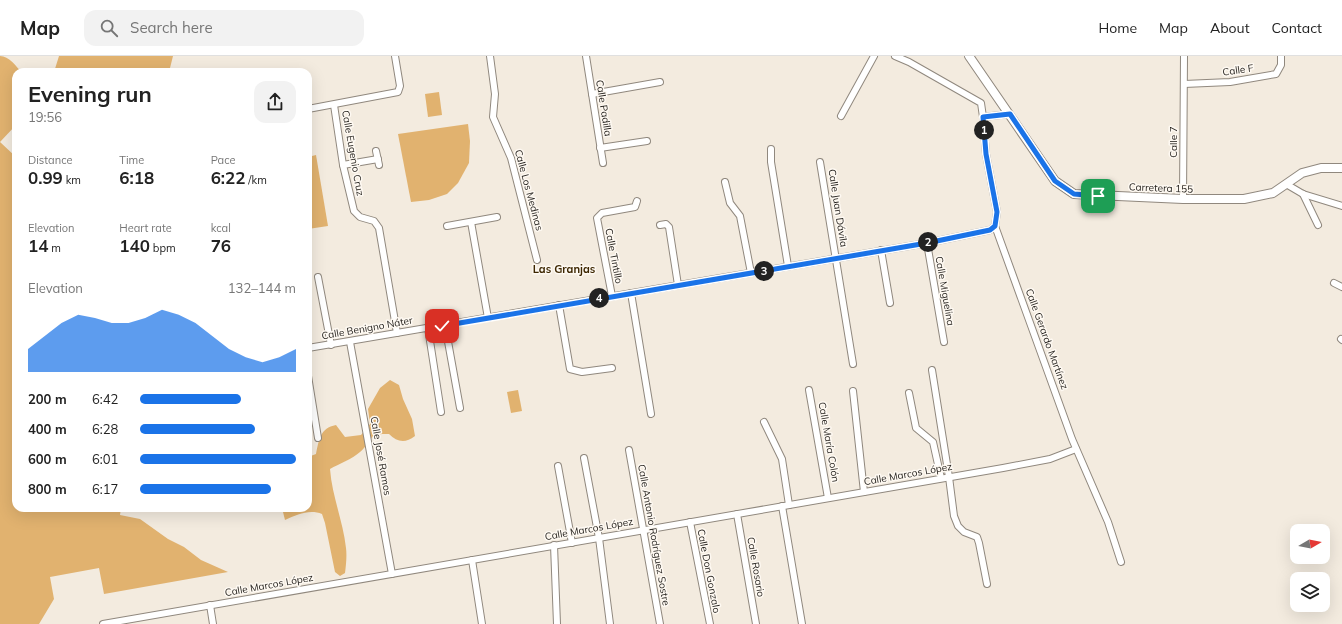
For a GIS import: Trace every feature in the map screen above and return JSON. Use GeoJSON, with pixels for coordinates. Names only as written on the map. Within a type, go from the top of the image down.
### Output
{"type":"FeatureCollection","features":[{"type":"Feature","properties":{"kind":"street"},"geometry":{"type":"LineString","coordinates":[[312,108],[398,92],[400,86],[395,56]]}},
{"type":"Feature","properties":{"kind":"street","name":"Calle Los Medinas"},"geometry":{"type":"LineString","coordinates":[[490,56],[495,94],[493,117],[511,158],[537,260]]}},
{"type":"Feature","properties":{"kind":"street","name":"Calle Padilla"},"geometry":{"type":"LineString","coordinates":[[586,56],[602,163]]}},
{"type":"Feature","properties":{"kind":"street"},"geometry":{"type":"LineString","coordinates":[[841,116],[874,56]]}},
{"type":"Feature","properties":{"kind":"street","name":"Calle Gerardo Martínez"},"geometry":{"type":"LineString","coordinates":[[895,56],[981,103],[986,154],[997,212],[995,226],[1076,449],[1108,522],[1121,562]]}},
{"type":"Feature","properties":{"kind":"street","name":"Carretera 155"},"geometry":{"type":"LineString","coordinates":[[969,56],[1055,181],[1074,194],[1183,199],[1244,199],[1273,193],[1302,173],[1321,168],[1342,168]]}},
{"type":"Feature","properties":{"kind":"street","name":"Calle 7"},"geometry":{"type":"LineString","coordinates":[[1183,199],[1184,56]]}},
{"type":"Feature","properties":{"kind":"street","name":"Calle F"},"geometry":{"type":"LineString","coordinates":[[1184,84],[1230,82],[1276,74],[1281,65],[1280,56]]}},
{"type":"Feature","properties":{"kind":"street"},"geometry":{"type":"LineString","coordinates":[[592,94],[660,82]]}},
{"type":"Feature","properties":{"kind":"street","name":"Calle Eugenio Cruz"},"geometry":{"type":"LineString","coordinates":[[334,105],[343,166],[354,211],[360,217],[374,221],[379,228],[397,333]]}},
{"type":"Feature","properties":{"kind":"street"},"geometry":{"type":"LineString","coordinates":[[983,117],[1010,114]]}},
{"type":"Feature","properties":{"kind":"street"},"geometry":{"type":"LineString","coordinates":[[600,148],[647,141]]}},
{"type":"Feature","properties":{"kind":"street"},"geometry":{"type":"LineString","coordinates":[[771,149],[771,162],[788,266]]}},
{"type":"Feature","properties":{"kind":"street"},"geometry":{"type":"LineString","coordinates":[[343,166],[379,162],[376,151]]}},
{"type":"Feature","properties":{"kind":"street","name":"Calle Juan Dávila"},"geometry":{"type":"LineString","coordinates":[[820,162],[853,364]]}},
{"type":"Feature","properties":{"kind":"street"},"geometry":{"type":"LineString","coordinates":[[725,182],[730,203],[740,216],[752,273]]}},
{"type":"Feature","properties":{"kind":"street"},"geometry":{"type":"LineString","coordinates":[[1286,184],[1303,194],[1342,206]]}},
{"type":"Feature","properties":{"kind":"street"},"geometry":{"type":"LineString","coordinates":[[1303,194],[1318,224]]}},
{"type":"Feature","properties":{"kind":"street","name":"Calle Tintillo"},"geometry":{"type":"LineString","coordinates":[[612,296],[597,218],[602,213],[635,207],[637,201]]}},
{"type":"Feature","properties":{"kind":"street"},"geometry":{"type":"LineString","coordinates":[[447,226],[497,217]]}},
{"type":"Feature","properties":{"kind":"street"},"geometry":{"type":"LineString","coordinates":[[471,222],[488,318]]}},
{"type":"Feature","properties":{"kind":"street"},"geometry":{"type":"LineString","coordinates":[[660,225],[666,224],[669,227],[678,285]]}},
{"type":"Feature","properties":{"kind":"street","name":"Calle Benigno Náter"},"geometry":{"type":"LineString","coordinates":[[312,347],[927,243],[990,230],[995,226]]}},
{"type":"Feature","properties":{"kind":"street","name":"Calle Miguelina"},"geometry":{"type":"LineString","coordinates":[[927,243],[944,342]]}},
{"type":"Feature","properties":{"kind":"street"},"geometry":{"type":"LineString","coordinates":[[881,250],[890,303]]}},
{"type":"Feature","properties":{"kind":"street"},"geometry":{"type":"LineString","coordinates":[[318,277],[331,345]]}},
{"type":"Feature","properties":{"kind":"street"},"geometry":{"type":"LineString","coordinates":[[1334,283],[1342,287]]}},
{"type":"Feature","properties":{"kind":"street"},"geometry":{"type":"LineString","coordinates":[[631,293],[651,414]]}},
{"type":"Feature","properties":{"kind":"street"},"geometry":{"type":"LineString","coordinates":[[559,305],[570,369],[582,372],[612,368]]}},
{"type":"Feature","properties":{"kind":"street"},"geometry":{"type":"LineString","coordinates":[[445,325],[460,408]]}},
{"type":"Feature","properties":{"kind":"street"},"geometry":{"type":"LineString","coordinates":[[428,328],[440,412]]}},
{"type":"Feature","properties":{"kind":"street","name":"Calle José Ramos"},"geometry":{"type":"LineString","coordinates":[[350,342],[392,574]]}},
{"type":"Feature","properties":{"kind":"street"},"geometry":{"type":"LineString","coordinates":[[932,370],[954,516],[958,526],[964,532],[977,537],[987,584]]}},
{"type":"Feature","properties":{"kind":"street","name":"Calle María Colón"},"geometry":{"type":"LineString","coordinates":[[809,390],[828,498]]}},
{"type":"Feature","properties":{"kind":"street"},"geometry":{"type":"LineString","coordinates":[[853,391],[864,492]]}},
{"type":"Feature","properties":{"kind":"street"},"geometry":{"type":"LineString","coordinates":[[909,393],[916,428],[933,442],[941,478]]}},
{"type":"Feature","properties":{"kind":"street"},"geometry":{"type":"LineString","coordinates":[[312,401],[318,438]]}},
{"type":"Feature","properties":{"kind":"street"},"geometry":{"type":"LineString","coordinates":[[764,422],[782,459],[789,505]]}},
{"type":"Feature","properties":{"kind":"street","name":"Calle Marcos López"},"geometry":{"type":"LineString","coordinates":[[103,624],[122,622],[210,605],[949,477],[1050,458],[1076,449]]}},
{"type":"Feature","properties":{"kind":"street","name":"Calle Antonio Rodríguez Sostre"},"geometry":{"type":"LineString","coordinates":[[629,450],[660,624]]}},
{"type":"Feature","properties":{"kind":"street"},"geometry":{"type":"LineString","coordinates":[[584,458],[599,538],[610,624]]}},
{"type":"Feature","properties":{"kind":"street"},"geometry":{"type":"LineString","coordinates":[[558,466],[572,542]]}},
{"type":"Feature","properties":{"kind":"street"},"geometry":{"type":"LineString","coordinates":[[782,506],[802,624]]}},
{"type":"Feature","properties":{"kind":"street","name":"Calle Rosario"},"geometry":{"type":"LineString","coordinates":[[737,514],[756,624]]}},
{"type":"Feature","properties":{"kind":"street","name":"Calle Don Gonzalo"},"geometry":{"type":"LineString","coordinates":[[690,522],[710,624]]}},
{"type":"Feature","properties":{"kind":"street"},"geometry":{"type":"LineString","coordinates":[[554,546],[557,624]]}},
{"type":"Feature","properties":{"kind":"street"},"geometry":{"type":"LineString","coordinates":[[472,560],[482,624]]}},
{"type":"Feature","properties":{"kind":"street"},"geometry":{"type":"LineString","coordinates":[[210,605],[213,624]]}},
{"type":"Feature","properties":{"kind":"shaded area"},"geometry":{"type":"Polygon","coordinates":[[[0,56],[3,56],[9,59],[18,68],[12,68],[12,129],[0,142],[0,56]]]}},
{"type":"Feature","properties":{"kind":"shaded area"},"geometry":{"type":"Polygon","coordinates":[[[59,56],[173,56],[170,68],[55,68],[59,56]]]}},
{"type":"Feature","properties":{"kind":"shaded area"},"geometry":{"type":"Polygon","coordinates":[[[439,92],[442,115],[428,117],[425,94],[439,92]]]}},
{"type":"Feature","properties":{"kind":"shaded area"},"geometry":{"type":"Polygon","coordinates":[[[468,124],[470,141],[469,163],[458,183],[447,194],[429,200],[411,202],[398,134],[468,124]]]}},
{"type":"Feature","properties":{"kind":"shaded area"},"geometry":{"type":"Polygon","coordinates":[[[0,142],[12,153],[12,512],[120,512],[120,515],[140,519],[168,539],[184,547],[201,560],[228,572],[104,594],[99,568],[50,577],[54,599],[39,624],[0,624],[0,142]]]}},
{"type":"Feature","properties":{"kind":"shaded area"},"geometry":{"type":"Polygon","coordinates":[[[316,155],[328,226],[312,228],[312,156],[316,155]]]}},
{"type":"Feature","properties":{"kind":"shaded area"},"geometry":{"type":"Polygon","coordinates":[[[390,380],[399,385],[403,399],[412,419],[415,436],[411,439],[401,441],[395,439],[389,434],[374,436],[357,455],[330,469],[333,489],[345,538],[345,573],[340,576],[335,572],[322,514],[312,512],[312,456],[316,454],[323,432],[331,427],[336,425],[345,437],[361,435],[370,424],[368,409],[380,388],[390,380]]]}},
{"type":"Feature","properties":{"kind":"shaded area"},"geometry":{"type":"Polygon","coordinates":[[[518,390],[522,411],[511,413],[507,392],[518,390]]]}},
{"type":"Feature","properties":{"kind":"shaded area"},"geometry":{"type":"Polygon","coordinates":[[[283,512],[308,512],[299,515],[285,520],[283,512]]]}},
{"type":"Feature","properties":{"kind":"district","name":"Las Granjas"},"geometry":{"type":"Point","coordinates":[564,269]}},
{"type":"Feature","properties":{"kind":"route"},"geometry":{"type":"LineString","coordinates":[[442,326],[927,243],[990,230],[995,226],[997,212],[986,154],[983,117],[1010,114],[1055,181],[1074,194],[1098,196]]}}]}
